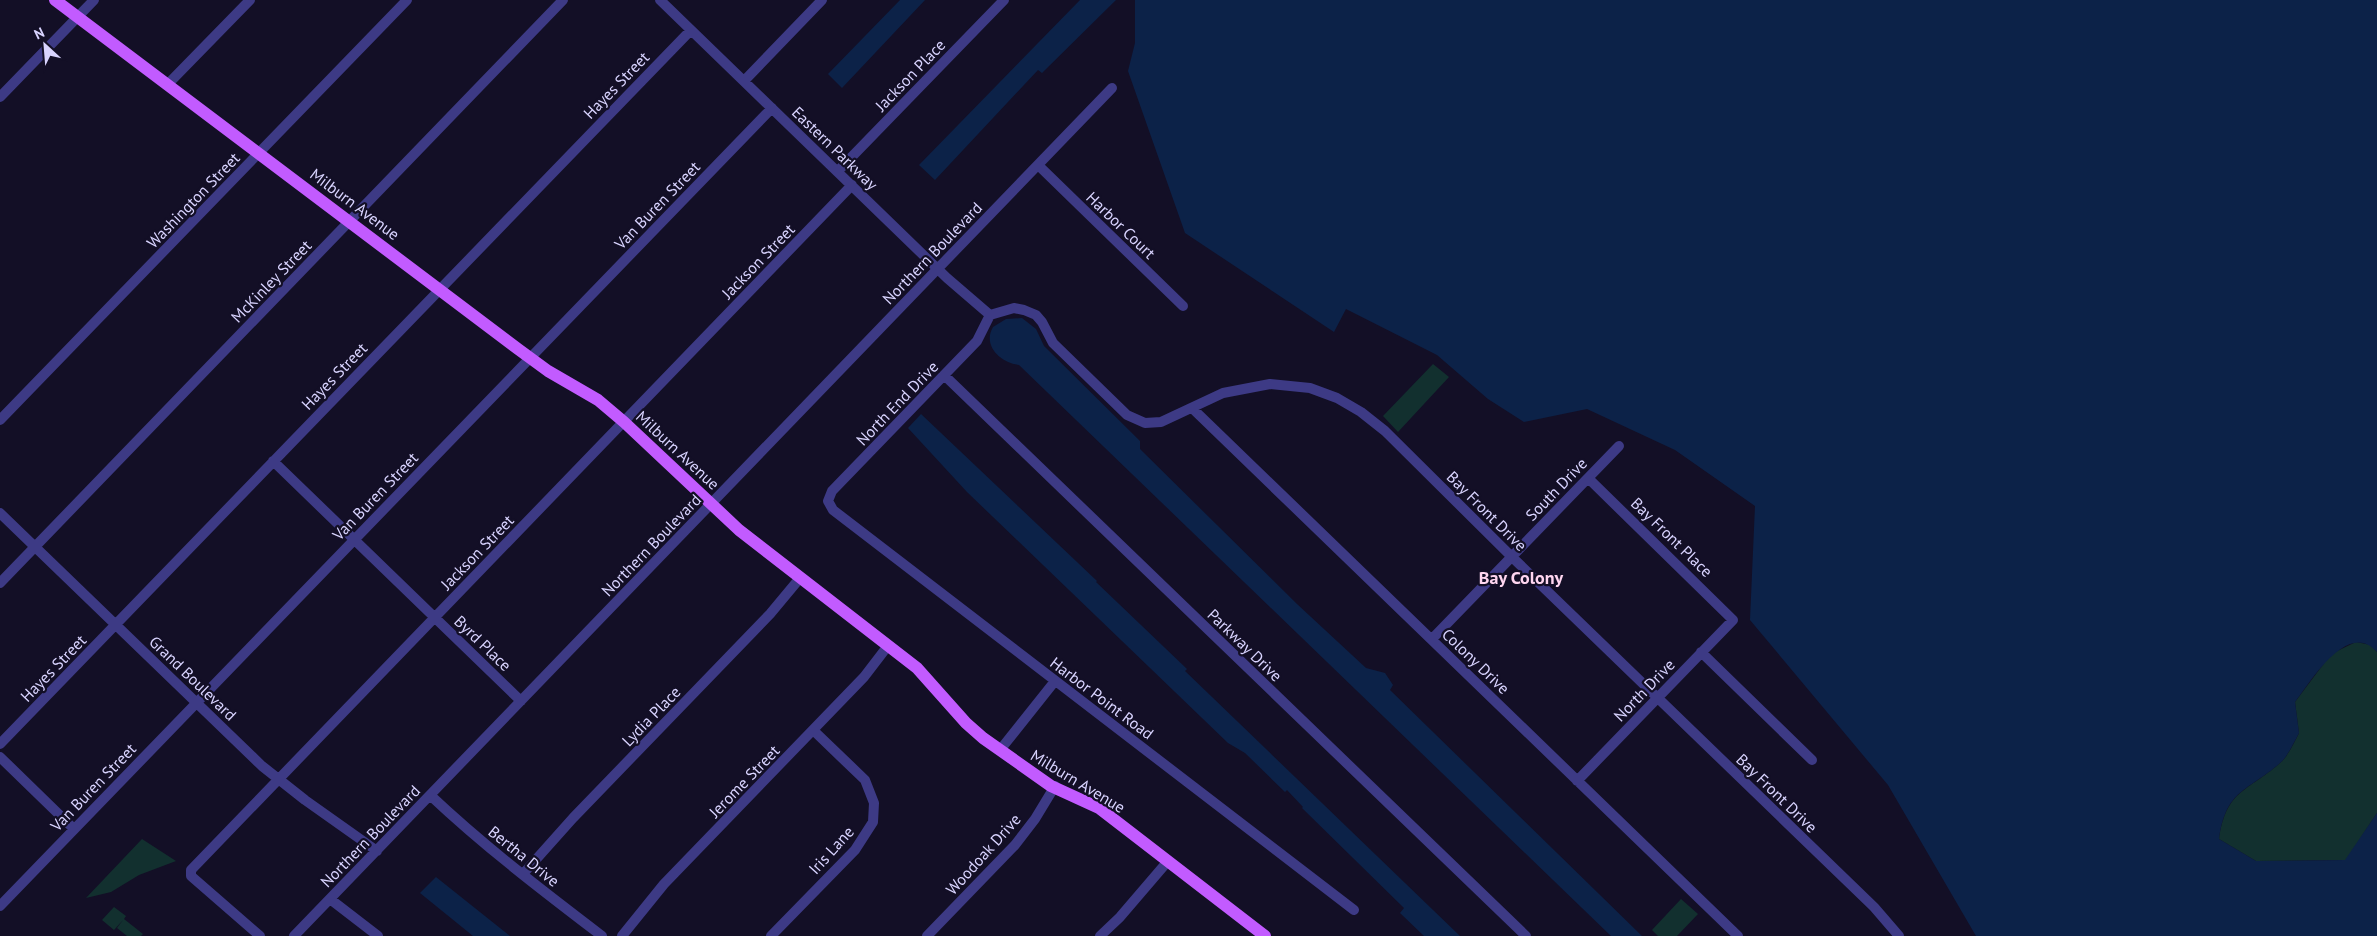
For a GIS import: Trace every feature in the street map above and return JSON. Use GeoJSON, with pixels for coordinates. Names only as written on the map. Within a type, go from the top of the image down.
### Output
{"type":"FeatureCollection","features":[{"type":"Feature","properties":{"kind":"main road","name":"Milburn Avenue"},"geometry":{"type":"LineString","coordinates":[[55,0],[548,371],[598,400],[712,503],[739,530],[887,647],[917,668],[966,723],[1022,768],[1098,808],[1168,861],[1258,934]]}},
{"type":"Feature","properties":{"kind":"street"},"geometry":{"type":"LineString","coordinates":[[0,97],[94,0]]}},
{"type":"Feature","properties":{"kind":"street"},"geometry":{"type":"LineString","coordinates":[[168,84],[250,0]]}},
{"type":"Feature","properties":{"kind":"street","name":"Washington Street"},"geometry":{"type":"LineString","coordinates":[[0,420],[407,0]]}},
{"type":"Feature","properties":{"kind":"street","name":"McKinley Street"},"geometry":{"type":"LineString","coordinates":[[0,583],[563,0]]}},
{"type":"Feature","properties":{"kind":"street","name":"Eastern Parkway"},"geometry":{"type":"LineString","coordinates":[[660,0],[971,300],[990,315]]}},
{"type":"Feature","properties":{"kind":"street"},"geometry":{"type":"LineString","coordinates":[[744,81],[822,0]]}},
{"type":"Feature","properties":{"kind":"street","name":"Jackson Place"},"geometry":{"type":"LineString","coordinates":[[838,171],[1004,0]]}},
{"type":"Feature","properties":{"kind":"street","name":"Hayes Street"},"geometry":{"type":"LineString","coordinates":[[0,744],[691,30]]}},
{"type":"Feature","properties":{"kind":"street","name":"Northern Boulevard"},"geometry":{"type":"LineString","coordinates":[[294,936],[1112,88]]}},
{"type":"Feature","properties":{"kind":"street","name":"Van Buren Street"},"geometry":{"type":"LineString","coordinates":[[0,906],[772,108]]}},
{"type":"Feature","properties":{"kind":"street","name":"Harbor Court"},"geometry":{"type":"LineString","coordinates":[[1038,165],[1183,306]]}},
{"type":"Feature","properties":{"kind":"street","name":"Jackson Street"},"geometry":{"type":"LineString","coordinates":[[260,936],[206,891],[191,876],[191,870],[852,185]]}},
{"type":"Feature","properties":{"kind":"street","name":"Bay Front Drive"},"geometry":{"type":"LineString","coordinates":[[990,315],[1014,308],[1036,315],[1053,343],[1127,415],[1144,423],[1161,422],[1223,393],[1270,384],[1310,388],[1337,398],[1361,412],[1385,431],[1512,557],[1874,907],[1899,936]]}},
{"type":"Feature","properties":{"kind":"street","name":"North End Drive"},"geometry":{"type":"LineString","coordinates":[[833,510],[828,501],[832,491],[977,341],[990,315]]}},
{"type":"Feature","properties":{"kind":"street","name":"Parkway Drive"},"geometry":{"type":"LineString","coordinates":[[944,375],[1526,936]]}},
{"type":"Feature","properties":{"kind":"street","name":"Colony Drive"},"geometry":{"type":"LineString","coordinates":[[1192,408],[1738,936]]}},
{"type":"Feature","properties":{"kind":"street","name":"South Drive"},"geometry":{"type":"LineString","coordinates":[[1432,639],[1619,446]]}},
{"type":"Feature","properties":{"kind":"street","name":"Byrd Place"},"geometry":{"type":"LineString","coordinates":[[273,461],[521,701]]}},
{"type":"Feature","properties":{"kind":"street","name":"Bay Front Place"},"geometry":{"type":"LineString","coordinates":[[1588,478],[1733,620]]}},
{"type":"Feature","properties":{"kind":"street","name":"Harbor Point Road"},"geometry":{"type":"LineString","coordinates":[[833,510],[1354,910]]}},
{"type":"Feature","properties":{"kind":"street","name":"Grand Boulevard"},"geometry":{"type":"LineString","coordinates":[[0,513],[262,766],[305,800],[377,850]]}},
{"type":"Feature","properties":{"kind":"street","name":"Lydia Place"},"geometry":{"type":"LineString","coordinates":[[523,874],[573,818],[770,614],[800,578]]}},
{"type":"Feature","properties":{"kind":"street","name":"North Drive"},"geometry":{"type":"LineString","coordinates":[[1577,781],[1733,620]]}},
{"type":"Feature","properties":{"kind":"street","name":"Jerome Street"},"geometry":{"type":"LineString","coordinates":[[622,936],[664,884],[864,677],[887,647]]}},
{"type":"Feature","properties":{"kind":"street"},"geometry":{"type":"LineString","coordinates":[[1701,652],[1812,760]]}},
{"type":"Feature","properties":{"kind":"street"},"geometry":{"type":"LineString","coordinates":[[1000,750],[1055,681]]}},
{"type":"Feature","properties":{"kind":"street","name":"Iris Lane"},"geometry":{"type":"LineString","coordinates":[[771,936],[854,850],[873,822],[874,803],[864,780],[813,730]]}},
{"type":"Feature","properties":{"kind":"street"},"geometry":{"type":"LineString","coordinates":[[0,757],[74,829]]}},
{"type":"Feature","properties":{"kind":"street","name":"Woodoak Drive"},"geometry":{"type":"LineString","coordinates":[[927,936],[1015,845],[1035,819],[1054,786]]}},
{"type":"Feature","properties":{"kind":"street","name":"Bertha Drive"},"geometry":{"type":"LineString","coordinates":[[430,795],[461,824],[602,936]]}},
{"type":"Feature","properties":{"kind":"street"},"geometry":{"type":"LineString","coordinates":[[1100,936],[1120,917],[1168,861]]}},
{"type":"Feature","properties":{"kind":"street"},"geometry":{"type":"LineString","coordinates":[[330,899],[378,936]]}},
{"type":"Feature","properties":{"kind":"green space"},"geometry":{"type":"Polygon","coordinates":[[[1433,364],[1449,377],[1398,432],[1383,416],[1433,364]]]}},
{"type":"Feature","properties":{"kind":"green space"},"geometry":{"type":"Polygon","coordinates":[[[2356,642],[2371,645],[2377,652],[2377,813],[2346,860],[2256,861],[2219,839],[2222,823],[2227,811],[2240,794],[2286,757],[2299,733],[2295,702],[2331,654],[2356,642]]]}},
{"type":"Feature","properties":{"kind":"green space"},"geometry":{"type":"Polygon","coordinates":[[[142,839],[176,861],[139,875],[111,892],[86,898],[142,839]]]}},
{"type":"Feature","properties":{"kind":"green space"},"geometry":{"type":"Polygon","coordinates":[[[1681,899],[1698,914],[1677,936],[1658,936],[1652,930],[1681,899]]]}},
{"type":"Feature","properties":{"kind":"green space"},"geometry":{"type":"Polygon","coordinates":[[[114,907],[126,916],[124,919],[143,934],[141,936],[127,936],[117,928],[123,920],[114,930],[102,920],[114,907]]]}},
{"type":"Feature","properties":{"kind":"water"},"geometry":{"type":"Polygon","coordinates":[[[900,0],[925,0],[842,88],[828,74],[900,0]]]}},
{"type":"Feature","properties":{"kind":"water"},"geometry":{"type":"Polygon","coordinates":[[[1080,0],[1116,0],[1042,73],[1038,70],[935,180],[919,165],[1080,0]]]}},
{"type":"Feature","properties":{"kind":"water"},"geometry":{"type":"Polygon","coordinates":[[[1135,0],[2377,0],[2377,652],[2366,644],[2354,643],[2343,648],[2320,668],[2295,702],[2299,733],[2291,749],[2280,763],[2240,793],[2233,801],[2222,823],[2219,839],[2256,861],[2345,860],[2377,813],[2377,936],[1976,936],[1888,785],[1750,620],[1755,506],[1675,450],[1587,409],[1524,422],[1488,399],[1437,355],[1346,309],[1334,332],[1185,233],[1128,71],[1135,43],[1135,0]]]}},
{"type":"Feature","properties":{"kind":"water"},"geometry":{"type":"Polygon","coordinates":[[[1022,318],[1036,329],[1044,346],[1140,441],[1140,449],[1297,604],[1366,668],[1385,673],[1393,685],[1390,690],[1642,936],[1611,936],[1019,365],[1012,364],[1000,357],[995,352],[990,341],[993,327],[1006,319],[1022,318]]]}},
{"type":"Feature","properties":{"kind":"water"},"geometry":{"type":"Polygon","coordinates":[[[921,414],[1097,581],[1187,669],[1185,671],[1460,936],[1424,936],[1400,913],[1404,908],[1302,808],[1287,790],[1285,792],[1245,753],[1228,743],[967,492],[908,428],[921,414]]]}},
{"type":"Feature","properties":{"kind":"water"},"geometry":{"type":"Polygon","coordinates":[[[436,877],[510,936],[473,936],[420,893],[436,877]]]}},
{"type":"Feature","properties":{"kind":"district","name":"Bay Colony"},"geometry":{"type":"Point","coordinates":[1521,578]}}]}
